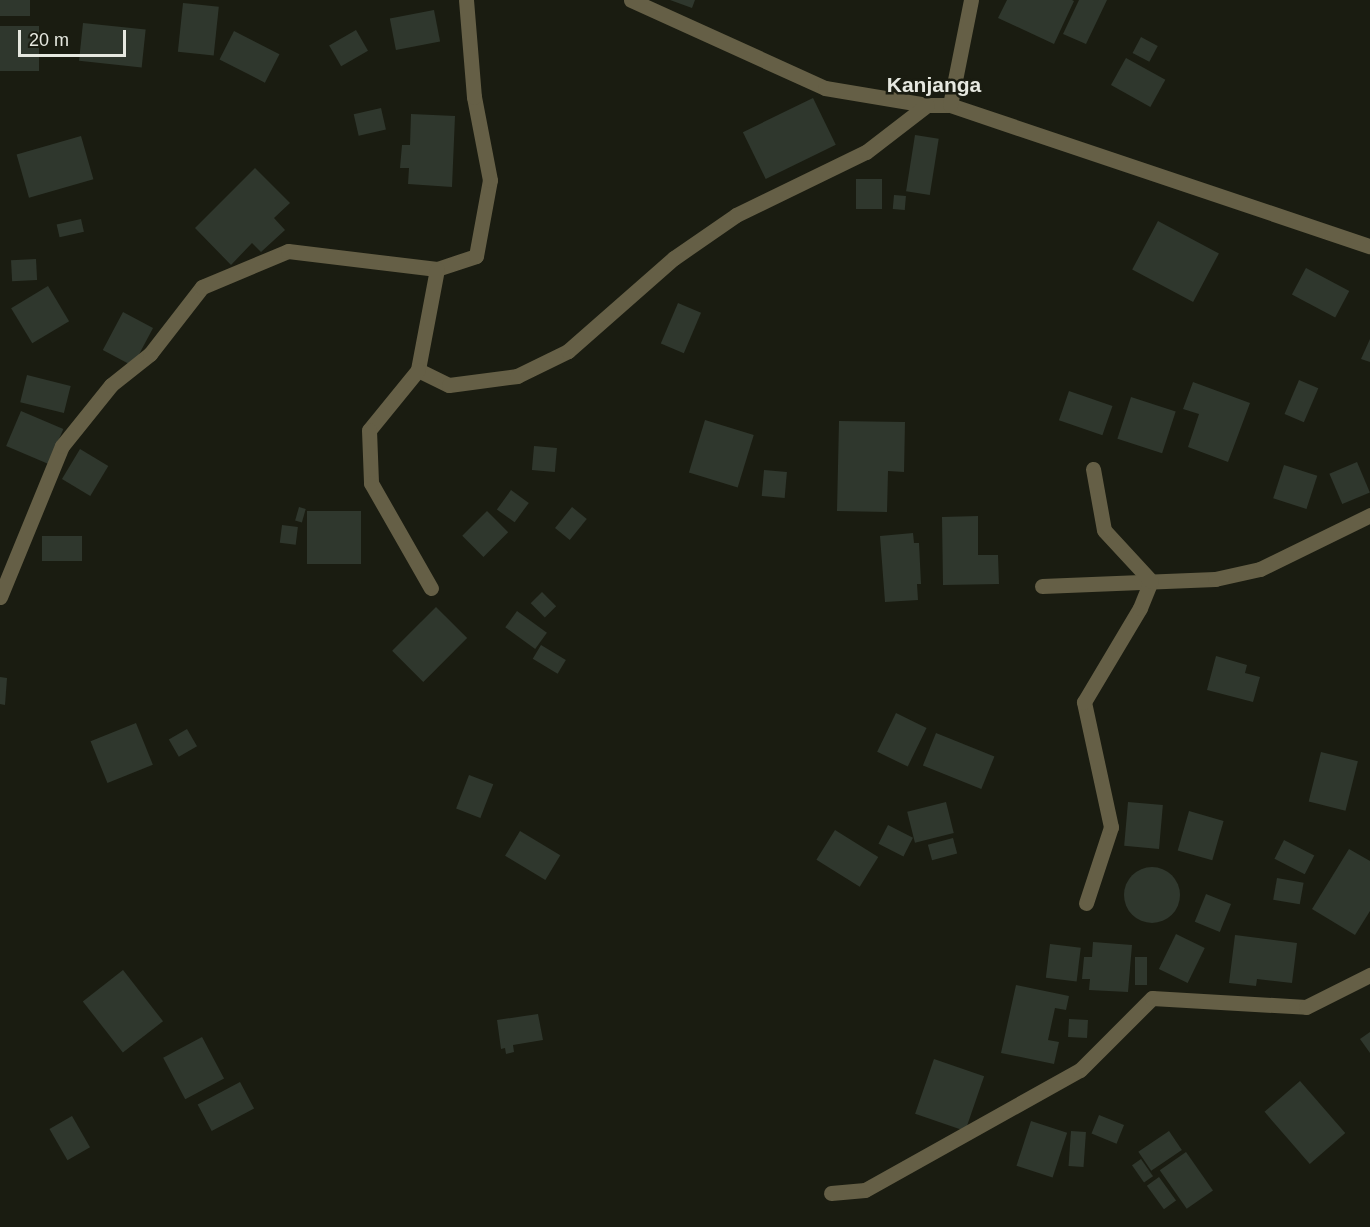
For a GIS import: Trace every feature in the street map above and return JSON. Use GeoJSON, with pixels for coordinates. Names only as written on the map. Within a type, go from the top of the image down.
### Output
{"type":"FeatureCollection","features":[{"type":"Feature","properties":{"kind":"street"},"geometry":{"type":"LineString","coordinates":[[0,597],[62,446],[111,385],[150,354],[202,287],[288,251],[437,269],[476,256],[490,180],[474,97],[466,0]]}},
{"type":"Feature","properties":{"kind":"street"},"geometry":{"type":"LineString","coordinates":[[631,0],[825,88],[927,105],[950,105],[1370,246]]}},
{"type":"Feature","properties":{"kind":"street"},"geometry":{"type":"LineString","coordinates":[[950,105],[971,0]]}},
{"type":"Feature","properties":{"kind":"street"},"geometry":{"type":"LineString","coordinates":[[418,370],[449,385],[517,376],[568,351],[674,258],[736,215],[866,152],[927,105]]}},
{"type":"Feature","properties":{"kind":"street"},"geometry":{"type":"LineString","coordinates":[[431,588],[371,483],[369,430],[418,370],[437,269]]}},
{"type":"Feature","properties":{"kind":"street"},"geometry":{"type":"LineString","coordinates":[[1093,469],[1104,530],[1151,581]]}},
{"type":"Feature","properties":{"kind":"street"},"geometry":{"type":"LineString","coordinates":[[1042,586],[1215,579],[1260,569],[1370,515]]}},
{"type":"Feature","properties":{"kind":"street"},"geometry":{"type":"LineString","coordinates":[[1086,903],[1111,827],[1084,702],[1140,608],[1151,581]]}},
{"type":"Feature","properties":{"kind":"street"},"geometry":{"type":"LineString","coordinates":[[831,1192],[864,1190],[1080,1070],[1152,998],[1306,1007],[1370,975]]}},
{"type":"Feature","properties":{"kind":"building"},"geometry":{"type":"Polygon","coordinates":[[[0,0],[30,0],[30,16],[0,16],[0,0]]]}},
{"type":"Feature","properties":{"kind":"building"},"geometry":{"type":"Polygon","coordinates":[[[670,0],[695,0],[692,8],[670,0]]]}},
{"type":"Feature","properties":{"kind":"building"},"geometry":{"type":"Polygon","coordinates":[[[1007,0],[1074,1],[1054,44],[998,18],[1007,0]]]}},
{"type":"Feature","properties":{"kind":"building"},"geometry":{"type":"Polygon","coordinates":[[[1079,0],[1107,0],[1086,44],[1063,34],[1079,0]]]}},
{"type":"Feature","properties":{"kind":"building"},"geometry":{"type":"Polygon","coordinates":[[[183,3],[219,7],[214,55],[178,52],[183,3]]]}},
{"type":"Feature","properties":{"kind":"building"},"geometry":{"type":"Polygon","coordinates":[[[434,10],[440,41],[396,50],[390,19],[434,10]]]}},
{"type":"Feature","properties":{"kind":"building"},"geometry":{"type":"Polygon","coordinates":[[[83,23],[146,30],[142,67],[79,61],[83,23]]]}},
{"type":"Feature","properties":{"kind":"building"},"geometry":{"type":"Polygon","coordinates":[[[0,26],[39,26],[39,71],[0,71],[0,26]]]}},
{"type":"Feature","properties":{"kind":"building"},"geometry":{"type":"Polygon","coordinates":[[[356,30],[368,51],[341,66],[329,46],[356,30]]]}},
{"type":"Feature","properties":{"kind":"building"},"geometry":{"type":"Polygon","coordinates":[[[234,31],[279,54],[265,83],[219,60],[234,31]]]}},
{"type":"Feature","properties":{"kind":"building"},"geometry":{"type":"Polygon","coordinates":[[[1141,37],[1158,46],[1149,62],[1133,53],[1141,37]]]}},
{"type":"Feature","properties":{"kind":"building"},"geometry":{"type":"Polygon","coordinates":[[[1126,58],[1165,80],[1150,107],[1111,85],[1126,58]]]}},
{"type":"Feature","properties":{"kind":"building"},"geometry":{"type":"Polygon","coordinates":[[[813,98],[836,145],[766,179],[743,132],[813,98]]]}},
{"type":"Feature","properties":{"kind":"building"},"geometry":{"type":"Polygon","coordinates":[[[381,108],[386,129],[359,136],[354,114],[381,108]]]}},
{"type":"Feature","properties":{"kind":"building"},"geometry":{"type":"Polygon","coordinates":[[[411,114],[455,116],[452,187],[408,184],[409,168],[400,168],[402,145],[410,145],[411,114]]]}},
{"type":"Feature","properties":{"kind":"building"},"geometry":{"type":"Polygon","coordinates":[[[915,135],[939,139],[930,195],[906,191],[915,135]]]}},
{"type":"Feature","properties":{"kind":"building"},"geometry":{"type":"Polygon","coordinates":[[[81,136],[93,179],[29,198],[17,154],[81,136]]]}},
{"type":"Feature","properties":{"kind":"building"},"geometry":{"type":"Polygon","coordinates":[[[255,168],[290,203],[274,218],[285,230],[261,252],[252,243],[231,265],[195,228],[255,168]]]}},
{"type":"Feature","properties":{"kind":"building"},"geometry":{"type":"Polygon","coordinates":[[[856,179],[882,179],[882,209],[856,209],[856,179]]]}},
{"type":"Feature","properties":{"kind":"building"},"geometry":{"type":"Polygon","coordinates":[[[894,195],[906,196],[905,210],[893,209],[894,195]]]}},
{"type":"Feature","properties":{"kind":"building"},"geometry":{"type":"Polygon","coordinates":[[[81,219],[84,232],[60,237],[57,225],[81,219]]]}},
{"type":"Feature","properties":{"kind":"building"},"geometry":{"type":"Polygon","coordinates":[[[1158,221],[1219,253],[1193,302],[1132,270],[1158,221]]]}},
{"type":"Feature","properties":{"kind":"building"},"geometry":{"type":"Polygon","coordinates":[[[36,259],[37,280],[12,281],[11,260],[36,259]]]}},
{"type":"Feature","properties":{"kind":"building"},"geometry":{"type":"Polygon","coordinates":[[[1306,268],[1349,291],[1335,317],[1292,294],[1306,268]]]}},
{"type":"Feature","properties":{"kind":"building"},"geometry":{"type":"Polygon","coordinates":[[[48,286],[69,321],[32,343],[11,308],[48,286]]]}},
{"type":"Feature","properties":{"kind":"building"},"geometry":{"type":"Polygon","coordinates":[[[678,303],[701,313],[684,353],[661,344],[678,303]]]}},
{"type":"Feature","properties":{"kind":"building"},"geometry":{"type":"Polygon","coordinates":[[[123,312],[153,328],[133,366],[103,350],[123,312]]]}},
{"type":"Feature","properties":{"kind":"building"},"geometry":{"type":"Polygon","coordinates":[[[1370,339],[1370,362],[1361,359],[1370,339]]]}},
{"type":"Feature","properties":{"kind":"building"},"geometry":{"type":"Polygon","coordinates":[[[27,375],[71,386],[64,413],[20,402],[27,375]]]}},
{"type":"Feature","properties":{"kind":"building"},"geometry":{"type":"Polygon","coordinates":[[[1299,380],[1318,388],[1304,422],[1285,414],[1299,380]]]}},
{"type":"Feature","properties":{"kind":"building"},"geometry":{"type":"Polygon","coordinates":[[[1193,382],[1250,403],[1228,462],[1188,447],[1199,414],[1183,409],[1193,382]]]}},
{"type":"Feature","properties":{"kind":"building"},"geometry":{"type":"Polygon","coordinates":[[[1069,391],[1112,406],[1102,435],[1059,420],[1069,391]]]}},
{"type":"Feature","properties":{"kind":"building"},"geometry":{"type":"Polygon","coordinates":[[[1131,397],[1176,412],[1162,453],[1117,439],[1131,397]]]}},
{"type":"Feature","properties":{"kind":"building"},"geometry":{"type":"Polygon","coordinates":[[[21,411],[63,429],[48,464],[6,446],[21,411]]]}},
{"type":"Feature","properties":{"kind":"building"},"geometry":{"type":"Polygon","coordinates":[[[705,420],[754,435],[738,488],[689,473],[705,420]]]}},
{"type":"Feature","properties":{"kind":"building"},"geometry":{"type":"Polygon","coordinates":[[[839,421],[905,422],[904,472],[888,471],[887,512],[837,511],[839,421]]]}},
{"type":"Feature","properties":{"kind":"building"},"geometry":{"type":"Polygon","coordinates":[[[534,446],[557,448],[555,472],[532,470],[534,446]]]}},
{"type":"Feature","properties":{"kind":"building"},"geometry":{"type":"Polygon","coordinates":[[[80,449],[108,466],[90,496],[62,479],[80,449]]]}},
{"type":"Feature","properties":{"kind":"building"},"geometry":{"type":"Polygon","coordinates":[[[1357,462],[1370,492],[1342,504],[1329,474],[1357,462]]]}},
{"type":"Feature","properties":{"kind":"building"},"geometry":{"type":"Polygon","coordinates":[[[1284,465],[1317,476],[1306,509],[1273,498],[1284,465]]]}},
{"type":"Feature","properties":{"kind":"building"},"geometry":{"type":"Polygon","coordinates":[[[764,470],[787,472],[785,498],[762,496],[764,470]]]}},
{"type":"Feature","properties":{"kind":"building"},"geometry":{"type":"Polygon","coordinates":[[[511,490],[529,503],[515,522],[497,509],[511,490]]]}},
{"type":"Feature","properties":{"kind":"building"},"geometry":{"type":"Polygon","coordinates":[[[299,507],[306,509],[302,522],[295,520],[299,507]]]}},
{"type":"Feature","properties":{"kind":"building"},"geometry":{"type":"Polygon","coordinates":[[[572,507],[587,519],[570,540],[555,528],[572,507]]]}},
{"type":"Feature","properties":{"kind":"building"},"geometry":{"type":"Polygon","coordinates":[[[307,511],[361,511],[361,564],[307,564],[307,511]]]}},
{"type":"Feature","properties":{"kind":"building"},"geometry":{"type":"Polygon","coordinates":[[[487,511],[508,532],[483,557],[462,536],[487,511]]]}},
{"type":"Feature","properties":{"kind":"building"},"geometry":{"type":"Polygon","coordinates":[[[978,516],[978,555],[998,555],[999,584],[943,585],[942,517],[978,516]]]}},
{"type":"Feature","properties":{"kind":"building"},"geometry":{"type":"Polygon","coordinates":[[[282,525],[298,527],[296,545],[280,543],[282,525]]]}},
{"type":"Feature","properties":{"kind":"building"},"geometry":{"type":"Polygon","coordinates":[[[913,533],[914,543],[919,543],[921,584],[917,584],[918,600],[885,602],[880,536],[913,533]]]}},
{"type":"Feature","properties":{"kind":"building"},"geometry":{"type":"Polygon","coordinates":[[[42,536],[82,536],[82,561],[42,561],[42,536]]]}},
{"type":"Feature","properties":{"kind":"building"},"geometry":{"type":"Polygon","coordinates":[[[542,592],[556,606],[545,617],[531,603],[542,592]]]}},
{"type":"Feature","properties":{"kind":"building"},"geometry":{"type":"Polygon","coordinates":[[[436,607],[467,638],[423,682],[392,651],[436,607]]]}},
{"type":"Feature","properties":{"kind":"building"},"geometry":{"type":"Polygon","coordinates":[[[517,611],[547,633],[535,649],[505,627],[517,611]]]}},
{"type":"Feature","properties":{"kind":"building"},"geometry":{"type":"Polygon","coordinates":[[[541,645],[566,660],[558,674],[533,659],[541,645]]]}},
{"type":"Feature","properties":{"kind":"building"},"geometry":{"type":"Polygon","coordinates":[[[1216,656],[1247,665],[1245,673],[1260,677],[1253,702],[1207,690],[1216,656]]]}},
{"type":"Feature","properties":{"kind":"building"},"geometry":{"type":"Polygon","coordinates":[[[0,677],[7,678],[5,705],[0,704],[0,677]]]}},
{"type":"Feature","properties":{"kind":"building"},"geometry":{"type":"Polygon","coordinates":[[[896,713],[927,728],[908,767],[877,752],[896,713]]]}},
{"type":"Feature","properties":{"kind":"building"},"geometry":{"type":"Polygon","coordinates":[[[136,723],[153,765],[107,783],[91,741],[136,723]]]}},
{"type":"Feature","properties":{"kind":"building"},"geometry":{"type":"Polygon","coordinates":[[[187,729],[197,746],[179,757],[169,740],[187,729]]]}},
{"type":"Feature","properties":{"kind":"building"},"geometry":{"type":"Polygon","coordinates":[[[936,733],[994,757],[981,789],[923,765],[936,733]]]}},
{"type":"Feature","properties":{"kind":"building"},"geometry":{"type":"Polygon","coordinates":[[[1321,752],[1358,761],[1346,811],[1309,801],[1321,752]]]}},
{"type":"Feature","properties":{"kind":"building"},"geometry":{"type":"Polygon","coordinates":[[[469,775],[493,784],[480,818],[456,809],[469,775]]]}},
{"type":"Feature","properties":{"kind":"building"},"geometry":{"type":"Polygon","coordinates":[[[946,802],[954,833],[915,843],[907,812],[946,802]]]}},
{"type":"Feature","properties":{"kind":"building"},"geometry":{"type":"Polygon","coordinates":[[[1128,802],[1163,805],[1159,849],[1124,846],[1128,802]]]}},
{"type":"Feature","properties":{"kind":"building"},"geometry":{"type":"Polygon","coordinates":[[[1189,811],[1224,821],[1212,860],[1178,850],[1189,811]]]}},
{"type":"Feature","properties":{"kind":"building"},"geometry":{"type":"Polygon","coordinates":[[[888,825],[913,838],[903,856],[878,844],[888,825]]]}},
{"type":"Feature","properties":{"kind":"building"},"geometry":{"type":"Polygon","coordinates":[[[835,830],[878,857],[860,887],[816,860],[835,830]]]}},
{"type":"Feature","properties":{"kind":"building"},"geometry":{"type":"Polygon","coordinates":[[[520,831],[560,855],[545,880],[505,856],[520,831]]]}},
{"type":"Feature","properties":{"kind":"building"},"geometry":{"type":"Polygon","coordinates":[[[953,838],[957,853],[932,860],[928,845],[953,838]]]}},
{"type":"Feature","properties":{"kind":"building"},"geometry":{"type":"Polygon","coordinates":[[[1284,840],[1314,855],[1305,874],[1274,859],[1284,840]]]}},
{"type":"Feature","properties":{"kind":"building"},"geometry":{"type":"Polygon","coordinates":[[[1349,849],[1370,861],[1370,911],[1355,935],[1312,909],[1349,849]]]}},
{"type":"Feature","properties":{"kind":"building"},"geometry":{"type":"Polygon","coordinates":[[[1147,867],[1157,867],[1172,875],[1178,884],[1180,895],[1178,906],[1172,915],[1157,923],[1147,923],[1136,918],[1129,911],[1124,900],[1124,890],[1129,879],[1136,872],[1147,867]]]}},
{"type":"Feature","properties":{"kind":"building"},"geometry":{"type":"Polygon","coordinates":[[[1277,878],[1304,883],[1300,904],[1273,900],[1277,878]]]}},
{"type":"Feature","properties":{"kind":"building"},"geometry":{"type":"Polygon","coordinates":[[[1206,894],[1231,904],[1220,932],[1195,922],[1206,894]]]}},
{"type":"Feature","properties":{"kind":"building"},"geometry":{"type":"Polygon","coordinates":[[[1176,934],[1205,948],[1188,983],[1159,969],[1176,934]]]}},
{"type":"Feature","properties":{"kind":"building"},"geometry":{"type":"Polygon","coordinates":[[[1235,935],[1297,943],[1292,983],[1257,979],[1256,986],[1229,983],[1235,935]]]}},
{"type":"Feature","properties":{"kind":"building"},"geometry":{"type":"Polygon","coordinates":[[[1093,942],[1132,945],[1128,992],[1089,990],[1090,979],[1082,979],[1084,957],[1092,957],[1093,942]]]}},
{"type":"Feature","properties":{"kind":"building"},"geometry":{"type":"Polygon","coordinates":[[[1050,944],[1081,948],[1077,982],[1046,978],[1050,944]]]}},
{"type":"Feature","properties":{"kind":"building"},"geometry":{"type":"Polygon","coordinates":[[[1135,957],[1147,957],[1147,985],[1135,985],[1135,957]]]}},
{"type":"Feature","properties":{"kind":"building"},"geometry":{"type":"Polygon","coordinates":[[[123,970],[163,1021],[123,1053],[83,1001],[123,970]]]}},
{"type":"Feature","properties":{"kind":"building"},"geometry":{"type":"Polygon","coordinates":[[[1016,985],[1069,996],[1066,1010],[1055,1008],[1048,1040],[1059,1042],[1054,1064],[1001,1053],[1016,985]]]}},
{"type":"Feature","properties":{"kind":"building"},"geometry":{"type":"Polygon","coordinates":[[[538,1014],[543,1040],[513,1045],[514,1052],[506,1054],[505,1048],[501,1049],[497,1020],[538,1014]]]}},
{"type":"Feature","properties":{"kind":"building"},"geometry":{"type":"Polygon","coordinates":[[[1069,1019],[1088,1020],[1087,1038],[1068,1037],[1069,1019]]]}},
{"type":"Feature","properties":{"kind":"building"},"geometry":{"type":"Polygon","coordinates":[[[1370,1032],[1370,1053],[1360,1039],[1370,1032]]]}},
{"type":"Feature","properties":{"kind":"building"},"geometry":{"type":"Polygon","coordinates":[[[202,1037],[224,1078],[185,1099],[163,1058],[202,1037]]]}},
{"type":"Feature","properties":{"kind":"building"},"geometry":{"type":"Polygon","coordinates":[[[934,1059],[984,1076],[965,1131],[915,1114],[934,1059]]]}},
{"type":"Feature","properties":{"kind":"building"},"geometry":{"type":"Polygon","coordinates":[[[1300,1081],[1345,1133],[1310,1164],[1265,1112],[1300,1081]]]}},
{"type":"Feature","properties":{"kind":"building"},"geometry":{"type":"Polygon","coordinates":[[[240,1082],[254,1108],[212,1131],[198,1105],[240,1082]]]}},
{"type":"Feature","properties":{"kind":"building"},"geometry":{"type":"Polygon","coordinates":[[[1099,1115],[1124,1125],[1117,1144],[1092,1134],[1099,1115]]]}},
{"type":"Feature","properties":{"kind":"building"},"geometry":{"type":"Polygon","coordinates":[[[72,1116],[90,1147],[67,1160],[49,1129],[72,1116]]]}},
{"type":"Feature","properties":{"kind":"building"},"geometry":{"type":"Polygon","coordinates":[[[1031,1121],[1067,1133],[1053,1177],[1016,1166],[1031,1121]]]}},
{"type":"Feature","properties":{"kind":"building"},"geometry":{"type":"Polygon","coordinates":[[[1071,1131],[1086,1132],[1084,1167],[1069,1166],[1071,1131]]]}},
{"type":"Feature","properties":{"kind":"building"},"geometry":{"type":"Polygon","coordinates":[[[1169,1131],[1182,1150],[1151,1171],[1138,1152],[1169,1131]]]}},
{"type":"Feature","properties":{"kind":"building"},"geometry":{"type":"Polygon","coordinates":[[[1186,1152],[1213,1191],[1187,1209],[1160,1170],[1186,1152]]]}},
{"type":"Feature","properties":{"kind":"building"},"geometry":{"type":"Polygon","coordinates":[[[1141,1159],[1153,1176],[1144,1183],[1132,1165],[1141,1159]]]}},
{"type":"Feature","properties":{"kind":"building"},"geometry":{"type":"Polygon","coordinates":[[[1159,1177],[1176,1200],[1164,1209],[1147,1186],[1159,1177]]]}},
{"type":"Feature","properties":{"kind":"district","name":"Kanjanga"},"geometry":{"type":"Point","coordinates":[934,85]}}]}
